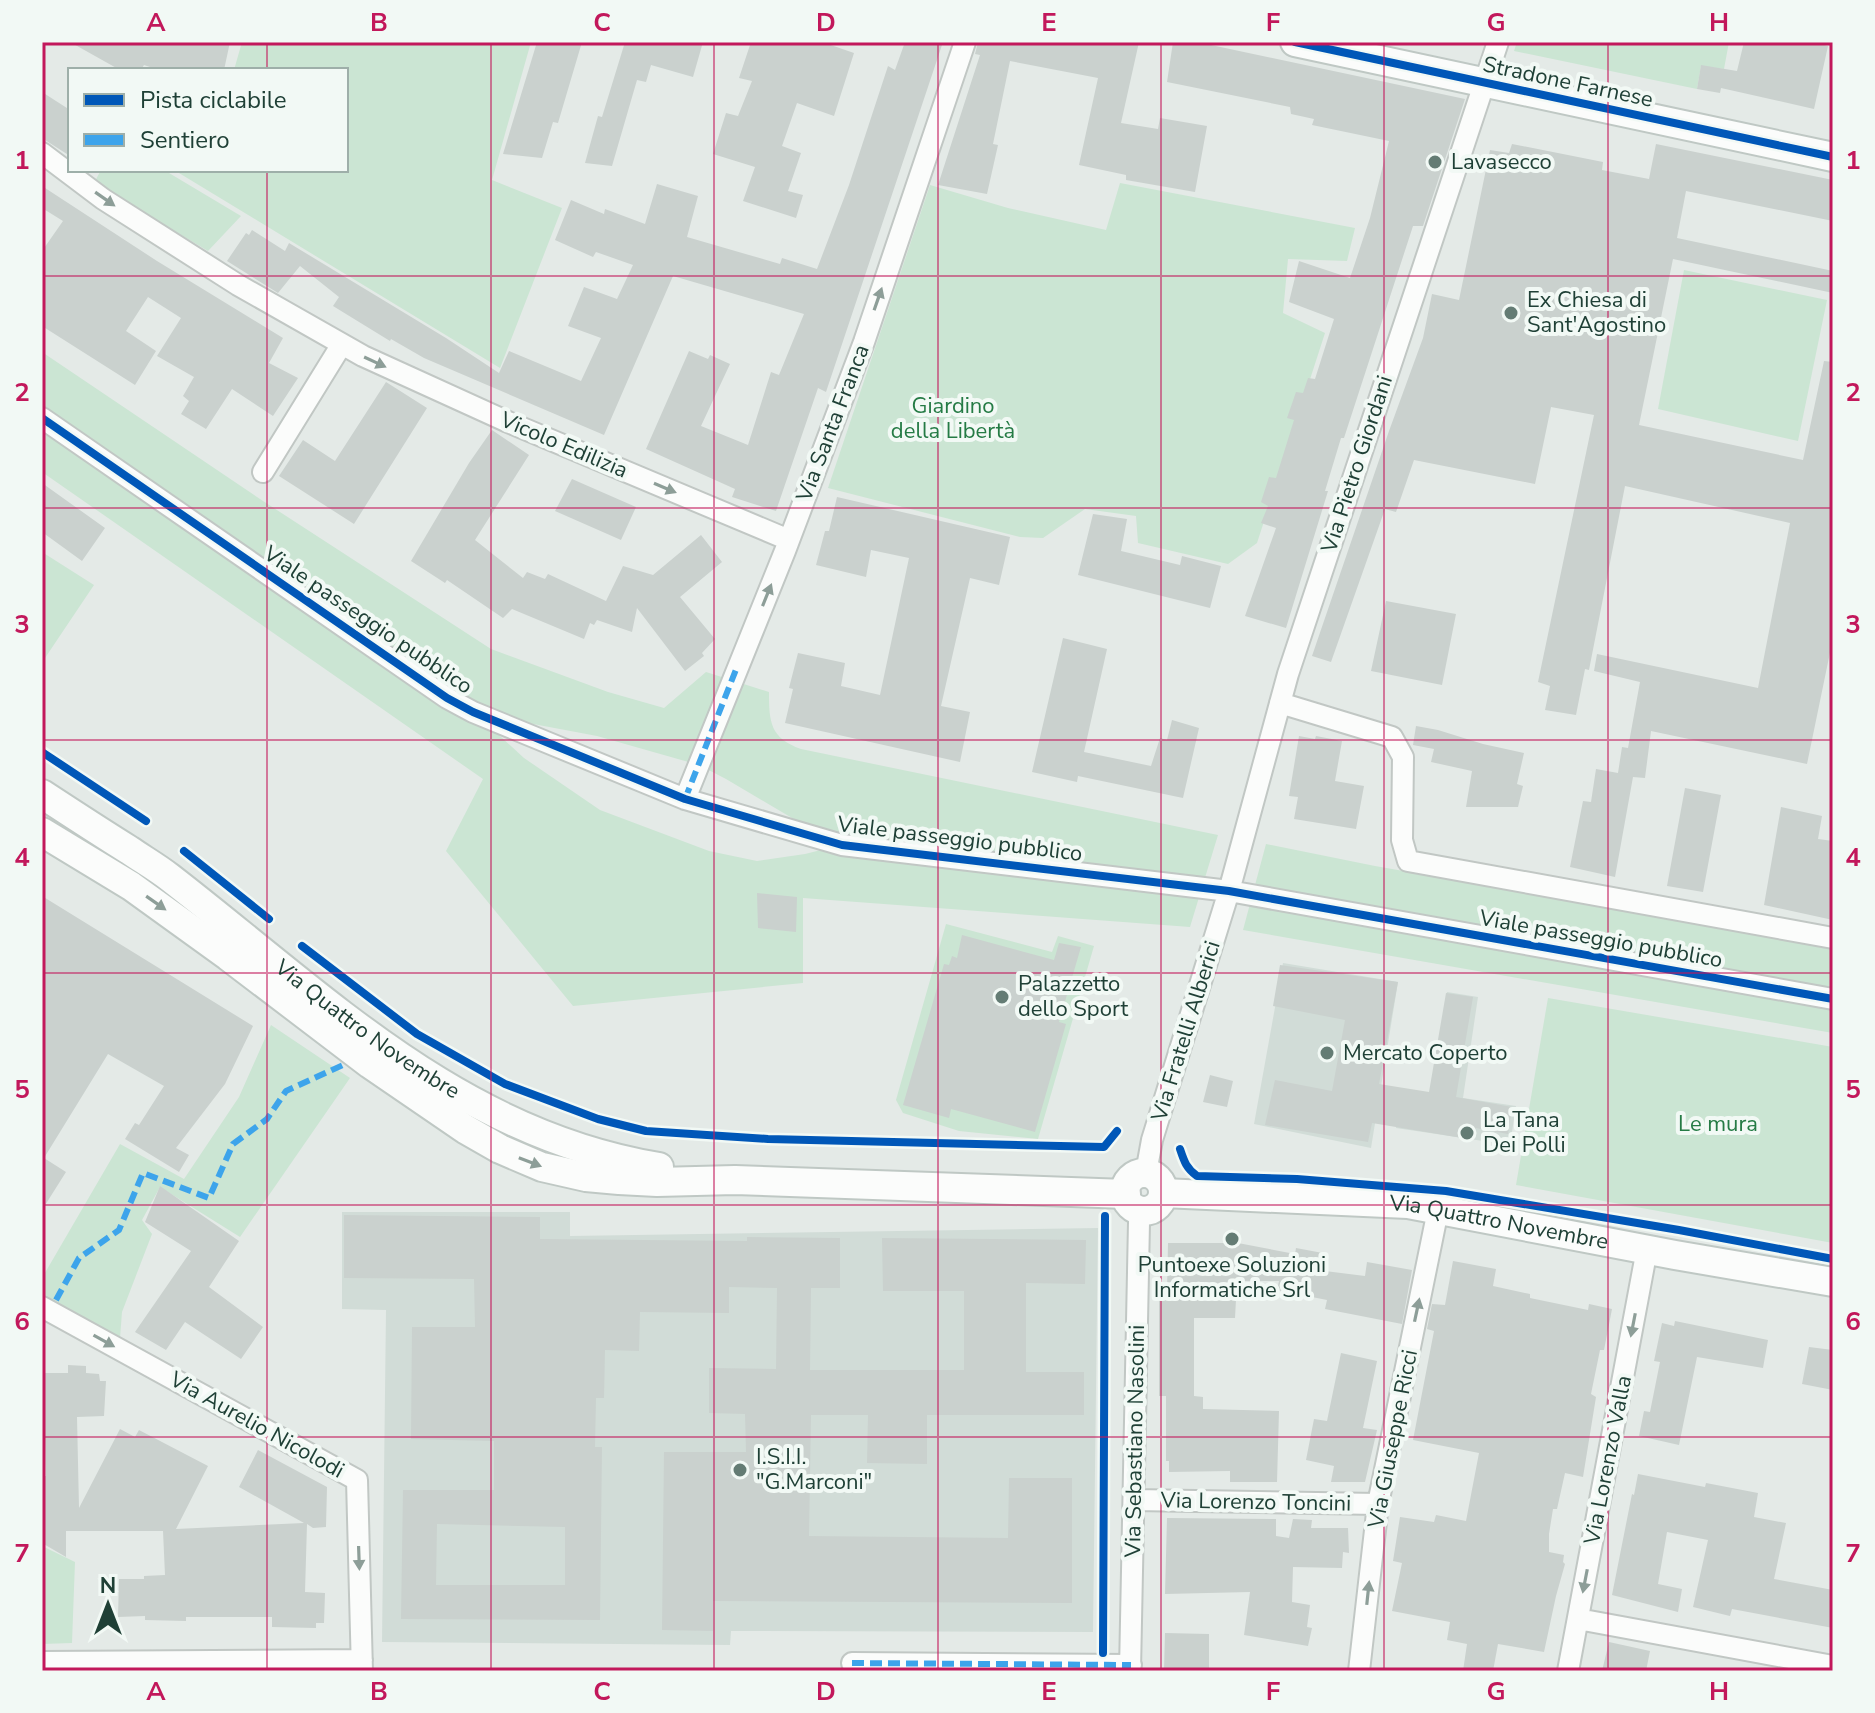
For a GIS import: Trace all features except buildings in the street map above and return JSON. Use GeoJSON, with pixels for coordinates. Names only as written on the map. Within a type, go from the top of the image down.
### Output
{"type":"FeatureCollection","features":[{"type":"Feature","properties":{"kind":"main road","name":"Stradone Farnese"},"geometry":{"type":"LineString","coordinates":[[1295,42],[1833,157]]}},
{"type":"Feature","properties":{"kind":"main road","name":"Via Quattro Novembre"},"geometry":{"type":"LineString","coordinates":[[42,794],[167,875],[268,958],[425,1075],[544,1137],[630,1163],[735,1180]]}},
{"type":"Feature","properties":{"kind":"main road"},"geometry":{"type":"LineString","coordinates":[[42,824],[65,825],[126,862],[146,862]]}},
{"type":"Feature","properties":{"kind":"main road","name":"Via Quattro Novembre"},"geometry":{"type":"LineString","coordinates":[[42,832],[131,886],[370,1064],[482,1140],[542,1167],[586,1177],[657,1182],[735,1180],[1408,1204],[1833,1282]]}},
{"type":"Feature","properties":{"kind":"main road"},"geometry":{"type":"LineString","coordinates":[[268,958],[274,978],[314,1009],[325,1030]]}},
{"type":"Feature","properties":{"kind":"main road"},"geometry":{"type":"LineString","coordinates":[[370,1064],[392,1065],[489,1124],[511,1133],[544,1137]]}},
{"type":"Feature","properties":{"kind":"street","name":"Via Santa Franca"},"geometry":{"type":"LineString","coordinates":[[685,799],[864,342],[965,42]]}},
{"type":"Feature","properties":{"kind":"street","name":"Via Pietro Giordani"},"geometry":{"type":"LineString","coordinates":[[1229,891],[1288,674],[1498,42]]}},
{"type":"Feature","properties":{"kind":"street","name":"Vicolo Edilizia"},"geometry":{"type":"LineString","coordinates":[[42,153],[103,199],[238,285],[363,356],[508,422],[789,540]]}},
{"type":"Feature","properties":{"kind":"street"},"geometry":{"type":"LineString","coordinates":[[263,472],[342,344]]}},
{"type":"Feature","properties":{"kind":"street","name":"Viale passeggio pubblico"},"geometry":{"type":"LineString","coordinates":[[42,418],[447,698],[473,712],[685,799],[842,845],[1229,891],[1833,999]]}},
{"type":"Feature","properties":{"kind":"street"},"geometry":{"type":"LineString","coordinates":[[1280,703],[1392,737],[1403,757],[1402,840],[1408,861],[1833,938]]}},
{"type":"Feature","properties":{"kind":"street","name":"Via Fratelli Alberici"},"geometry":{"type":"LineString","coordinates":[[1144,1193],[1152,1140],[1229,891]]}},
{"type":"Feature","properties":{"kind":"street","name":"Via Sebastiano Nasolini"},"geometry":{"type":"LineString","coordinates":[[1130,1668],[1139,1237],[1144,1193]]}},
{"type":"Feature","properties":{"kind":"street","name":"Via Giuseppe Ricci"},"geometry":{"type":"LineString","coordinates":[[1359,1671],[1378,1504],[1438,1210]]}},
{"type":"Feature","properties":{"kind":"street","name":"Via Lorenzo Valla"},"geometry":{"type":"LineString","coordinates":[[1568,1671],[1647,1249]]}},
{"type":"Feature","properties":{"kind":"street","name":"Via Aurelio Nicolodi"},"geometry":{"type":"LineString","coordinates":[[42,1307],[357,1480],[362,1666]]}},
{"type":"Feature","properties":{"kind":"street","name":"Via Lorenzo Toncini"},"geometry":{"type":"LineString","coordinates":[[1134,1500],[1378,1504]]}},
{"type":"Feature","properties":{"kind":"street"},"geometry":{"type":"LineString","coordinates":[[1578,1619],[1773,1663],[1833,1666]]}},
{"type":"Feature","properties":{"kind":"street"},"geometry":{"type":"LineString","coordinates":[[42,1662],[362,1666]]}},
{"type":"Feature","properties":{"kind":"street"},"geometry":{"type":"LineString","coordinates":[[852,1663],[1130,1668]]}},
{"type":"Feature","properties":{"kind":"shaded area","name":"Mercato Coperto"},"geometry":{"type":"Polygon","coordinates":[[[1283,963],[1398,982],[1371,1148],[1254,1124],[1283,963]]]}},
{"type":"Feature","properties":{"kind":"shaded area"},"geometry":{"type":"Polygon","coordinates":[[[1447,992],[1478,997],[1463,1098],[1516,1106],[1510,1145],[1396,1128],[1402,1090],[1431,1094],[1447,992]]]}},
{"type":"Feature","properties":{"kind":"shaded area","name":"I.S.I.I. \"G.Marconi\""},"geometry":{"type":"Polygon","coordinates":[[[342,1212],[570,1212],[570,1236],[1098,1228],[1093,1632],[731,1631],[730,1645],[382,1642],[386,1310],[342,1309],[342,1212]]]}},
{"type":"Feature","properties":{"kind":"green space"},"geometry":{"type":"Polygon","coordinates":[[[242,42],[531,42],[492,180],[562,208],[500,368],[177,172],[348,172],[348,68],[235,68],[242,42]]]}},
{"type":"Feature","properties":{"kind":"green space"},"geometry":{"type":"Polygon","coordinates":[[[1517,42],[1729,42],[1724,69],[1701,66],[1697,89],[1514,51],[1517,42]]]}},
{"type":"Feature","properties":{"kind":"green space"},"geometry":{"type":"Polygon","coordinates":[[[100,172],[167,172],[241,216],[208,251],[94,183],[100,172]]]}},
{"type":"Feature","properties":{"kind":"green space","name":"Giardino della Libertà"},"geometry":{"type":"Polygon","coordinates":[[[1120,183],[1355,228],[1347,261],[1288,259],[1283,313],[1325,333],[1257,543],[1228,564],[1138,543],[1136,516],[1085,509],[1043,538],[1020,537],[828,488],[930,185],[1008,208],[1106,230],[1120,183]]]}},
{"type":"Feature","properties":{"kind":"green space"},"geometry":{"type":"Polygon","coordinates":[[[1684,270],[1827,300],[1798,441],[1658,409],[1684,270]]]}},
{"type":"Feature","properties":{"kind":"green space"},"geometry":{"type":"Polygon","coordinates":[[[42,352],[491,649],[608,692],[664,708],[706,672],[769,692],[773,728],[783,740],[801,749],[1218,835],[1190,927],[803,898],[803,983],[573,1006],[446,851],[483,779],[42,472],[42,352]],[[475,713],[524,758],[600,810],[709,851],[757,861],[841,845],[699,765],[597,736],[475,713]]]}},
{"type":"Feature","properties":{"kind":"green space"},"geometry":{"type":"Polygon","coordinates":[[[42,552],[94,585],[45,658],[42,657],[42,552]]]}},
{"type":"Feature","properties":{"kind":"green space"},"geometry":{"type":"Polygon","coordinates":[[[1266,844],[1833,946],[1833,1033],[1243,930],[1266,844]]]}},
{"type":"Feature","properties":{"kind":"green space","name":"Palazzetto dello Sport"},"geometry":{"type":"Polygon","coordinates":[[[946,924],[1052,952],[1058,936],[1094,946],[1038,1139],[959,1131],[903,1113],[896,1100],[946,924]]]}},
{"type":"Feature","properties":{"kind":"green space","name":"Le mura"},"geometry":{"type":"Polygon","coordinates":[[[1548,998],[1833,1047],[1833,1243],[1516,1185],[1548,998]]]}},
{"type":"Feature","properties":{"kind":"green space"},"geometry":{"type":"Polygon","coordinates":[[[271,1025],[350,1078],[240,1237],[160,1187],[142,1220],[152,1234],[122,1312],[120,1338],[42,1297],[42,1278],[120,1144],[184,1179],[239,1097],[271,1025]]]}},
{"type":"Feature","properties":{"kind":"green space"},"geometry":{"type":"Polygon","coordinates":[[[42,1546],[75,1562],[72,1643],[42,1644],[42,1546]]]}},
{"type":"Feature","properties":{"kind":"marked path"},"geometry":{"type":"LineString","coordinates":[[685,799],[737,667]]}},
{"type":"Feature","properties":{"kind":"marked path"},"geometry":{"type":"LineString","coordinates":[[56,1300],[79,1258],[119,1230],[143,1173],[209,1198],[233,1144],[267,1119],[286,1091],[343,1065]]}},
{"type":"Feature","properties":{"kind":"marked path"},"geometry":{"type":"LineString","coordinates":[[852,1663],[1131,1665]]}},
{"type":"Feature","properties":{"kind":"cycle path"},"geometry":{"type":"LineString","coordinates":[[1295,42],[1833,157]]}},
{"type":"Feature","properties":{"kind":"cycle path"},"geometry":{"type":"LineString","coordinates":[[42,418],[447,698],[473,712],[685,799],[842,845],[1229,891],[1833,999]]}},
{"type":"Feature","properties":{"kind":"cycle path"},"geometry":{"type":"LineString","coordinates":[[42,752],[146,821]]}},
{"type":"Feature","properties":{"kind":"cycle path"},"geometry":{"type":"LineString","coordinates":[[184,851],[269,919]]}},
{"type":"Feature","properties":{"kind":"cycle path"},"geometry":{"type":"LineString","coordinates":[[302,946],[417,1034],[505,1084],[598,1119],[646,1131],[768,1139],[1104,1147],[1117,1131]]}},
{"type":"Feature","properties":{"kind":"cycle path"},"geometry":{"type":"LineString","coordinates":[[1180,1149],[1186,1164],[1197,1176],[1297,1179],[1446,1191],[1833,1259]]}},
{"type":"Feature","properties":{"kind":"cycle path"},"geometry":{"type":"LineString","coordinates":[[1103,1653],[1105,1216]]}},
{"type":"Feature","properties":{"kind":"place","name":"Lavasecco"},"geometry":{"type":"Point","coordinates":[1435,162]}},
{"type":"Feature","properties":{"kind":"place","name":"Ex Chiesa di Sant'Agostino"},"geometry":{"type":"Point","coordinates":[1511,313]}},
{"type":"Feature","properties":{"kind":"place","name":"Palazzetto dello Sport"},"geometry":{"type":"Point","coordinates":[1002,997]}},
{"type":"Feature","properties":{"kind":"place","name":"Mercato Coperto"},"geometry":{"type":"Point","coordinates":[1327,1053]}},
{"type":"Feature","properties":{"kind":"place","name":"La Tana Dei Polli"},"geometry":{"type":"Point","coordinates":[1467,1133]}},
{"type":"Feature","properties":{"kind":"place","name":"Puntoexe Soluzioni Informatiche Srl"},"geometry":{"type":"Point","coordinates":[1232,1239]}},
{"type":"Feature","properties":{"kind":"place","name":"I.S.I.I. \"G.Marconi\""},"geometry":{"type":"Point","coordinates":[740,1470]}}]}
